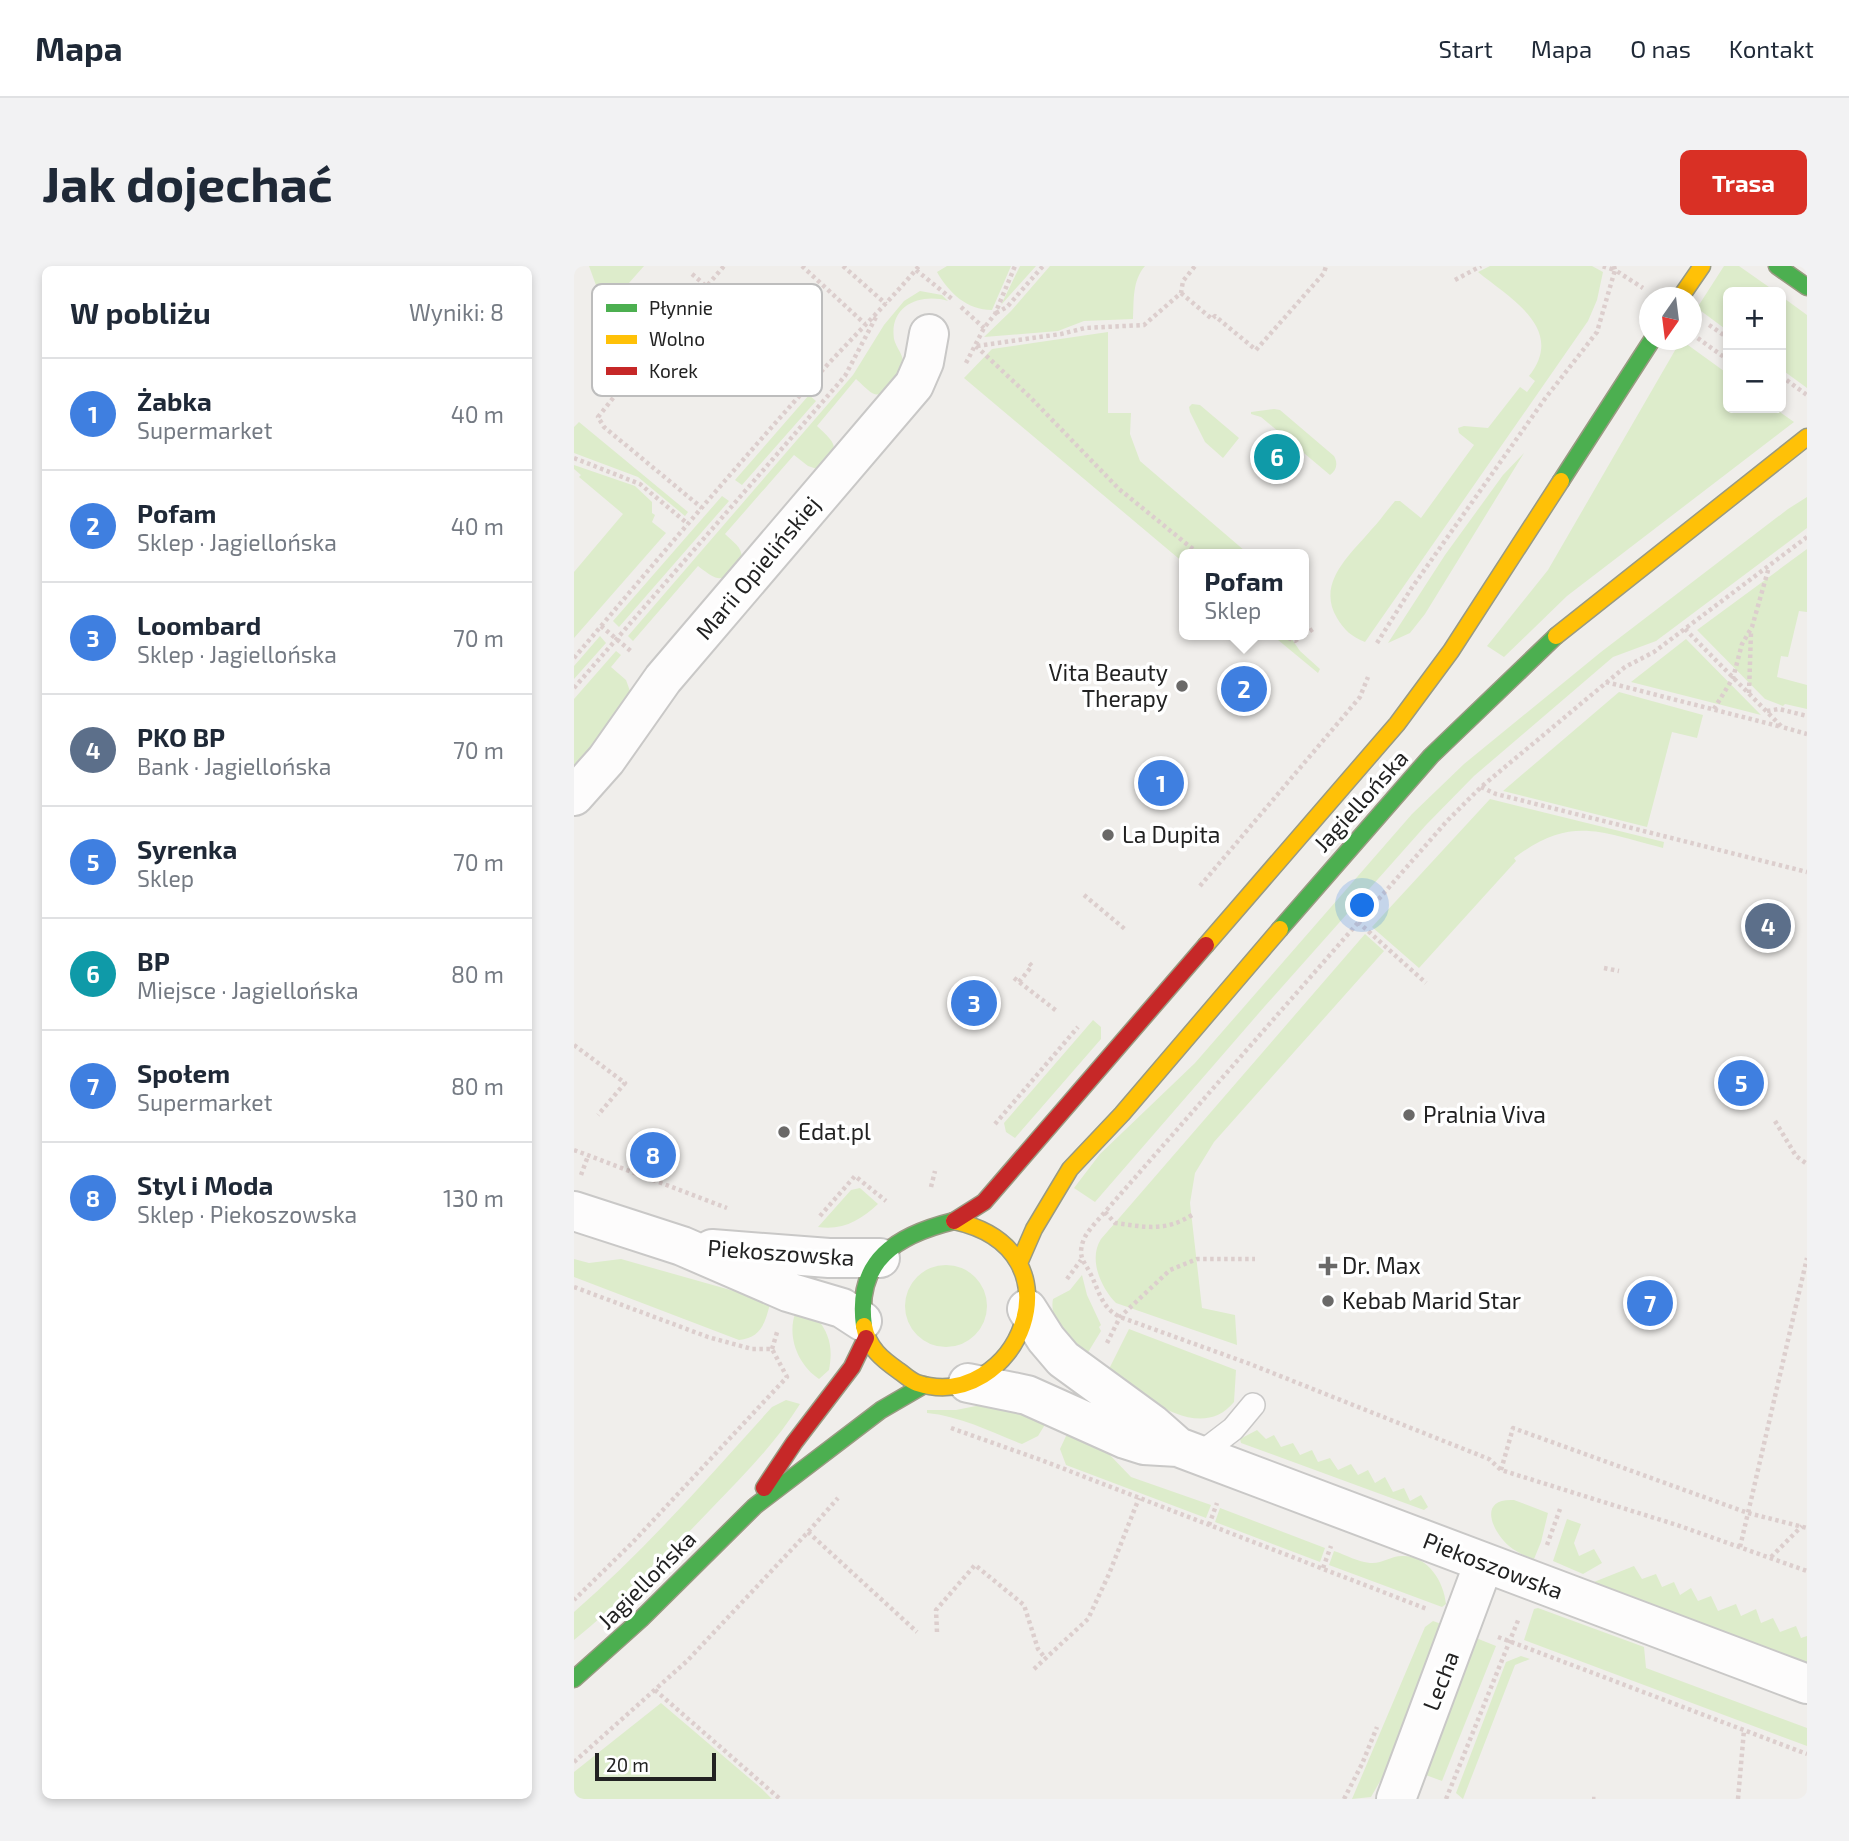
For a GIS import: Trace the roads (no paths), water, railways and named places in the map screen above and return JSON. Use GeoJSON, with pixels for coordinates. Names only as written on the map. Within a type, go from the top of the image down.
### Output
{"type":"FeatureCollection","features":[{"type":"Feature","properties":{"kind":"street"},"geometry":{"type":"LineString","coordinates":[[1688,287],[1702,266]]}},
{"type":"Feature","properties":{"kind":"street"},"geometry":{"type":"LineString","coordinates":[[1777,266],[1807,287]]}},
{"type":"Feature","properties":{"kind":"street","name":"Marii Opielińskiej"},"geometry":{"type":"LineString","coordinates":[[574,796],[606,760],[663,679],[914,385],[923,362],[929,334]]}},
{"type":"Feature","properties":{"kind":"street","name":"Jagiellońska"},"geometry":{"type":"LineString","coordinates":[[954,1221],[984,1202],[1397,724],[1451,651],[1646,350]]}},
{"type":"Feature","properties":{"kind":"street","name":"Jagiellońska"},"geometry":{"type":"LineString","coordinates":[[1020,1261],[1034,1229],[1070,1169],[1122,1114],[1371,822],[1432,756],[1549,642],[1807,437]]}},
{"type":"Feature","properties":{"kind":"street","name":"Piekoszowska"},"geometry":{"type":"LineString","coordinates":[[577,1194],[682,1247],[788,1292],[842,1308],[864,1329]]}},
{"type":"Feature","properties":{"kind":"street"},"geometry":{"type":"LineString","coordinates":[[954,1221],[976,1226],[1006,1244],[1020,1261],[1027,1291],[1027,1308],[1021,1335],[1010,1354],[994,1370],[968,1382],[942,1388],[911,1380],[887,1365],[872,1350],[864,1329],[868,1287],[880,1258],[895,1243],[910,1235],[954,1221]]}},
{"type":"Feature","properties":{"kind":"street","name":"Piekoszowska"},"geometry":{"type":"LineString","coordinates":[[682,1247],[830,1258],[880,1258]]}},
{"type":"Feature","properties":{"kind":"street","name":"Piekoszowska"},"geometry":{"type":"LineString","coordinates":[[1027,1308],[1046,1339],[1063,1359],[1189,1451]]}},
{"type":"Feature","properties":{"kind":"street","name":"Jagiellońska"},"geometry":{"type":"LineString","coordinates":[[749,1511],[794,1443],[852,1367],[864,1329]]}},
{"type":"Feature","properties":{"kind":"street","name":"Piekoszowska"},"geometry":{"type":"LineString","coordinates":[[968,1382],[1027,1395],[1125,1440],[1189,1451],[1807,1684]]}},
{"type":"Feature","properties":{"kind":"street","name":"Jagiellońska"},"geometry":{"type":"LineString","coordinates":[[574,1679],[606,1654],[749,1511],[816,1461],[876,1411],[908,1391],[924,1385]]}},
{"type":"Feature","properties":{"kind":"street","name":"Lecha"},"geometry":{"type":"LineString","coordinates":[[1395,1799],[1484,1563]]}},
{"type":"Feature","properties":{"kind":"lane"},"geometry":{"type":"LineString","coordinates":[[1189,1451],[1233,1429],[1253,1405]]}},
{"type":"Feature","properties":{"kind":"place","name":"BP"},"geometry":{"type":"Point","coordinates":[1277,457]}},
{"type":"Feature","properties":{"kind":"place","name":"Vita Beauty Therapy"},"geometry":{"type":"Point","coordinates":[1182,686]}},
{"type":"Feature","properties":{"kind":"place","name":"Pofam"},"geometry":{"type":"Point","coordinates":[1244,689]}},
{"type":"Feature","properties":{"kind":"place","name":"Żabka"},"geometry":{"type":"Point","coordinates":[1161,783]}},
{"type":"Feature","properties":{"kind":"place","name":"La Dupita"},"geometry":{"type":"Point","coordinates":[1108,835]}},
{"type":"Feature","properties":{"kind":"place","name":"PKO BP"},"geometry":{"type":"Point","coordinates":[1768,926]}},
{"type":"Feature","properties":{"kind":"place","name":"Loombard"},"geometry":{"type":"Point","coordinates":[974,1003]}},
{"type":"Feature","properties":{"kind":"place","name":"Syrenka"},"geometry":{"type":"Point","coordinates":[1741,1083]}},
{"type":"Feature","properties":{"kind":"place","name":"Pralnia Viva"},"geometry":{"type":"Point","coordinates":[1409,1115]}},
{"type":"Feature","properties":{"kind":"place","name":"Edat.pl"},"geometry":{"type":"Point","coordinates":[784,1132]}},
{"type":"Feature","properties":{"kind":"place","name":"Styl i Moda"},"geometry":{"type":"Point","coordinates":[653,1155]}},
{"type":"Feature","properties":{"kind":"place","name":"Dr. Max"},"geometry":{"type":"Point","coordinates":[1328,1266]}},
{"type":"Feature","properties":{"kind":"place","name":"Kebab Marid Star"},"geometry":{"type":"Point","coordinates":[1328,1301]}},
{"type":"Feature","properties":{"kind":"place","name":"Społem"},"geometry":{"type":"Point","coordinates":[1650,1303]}}]}
